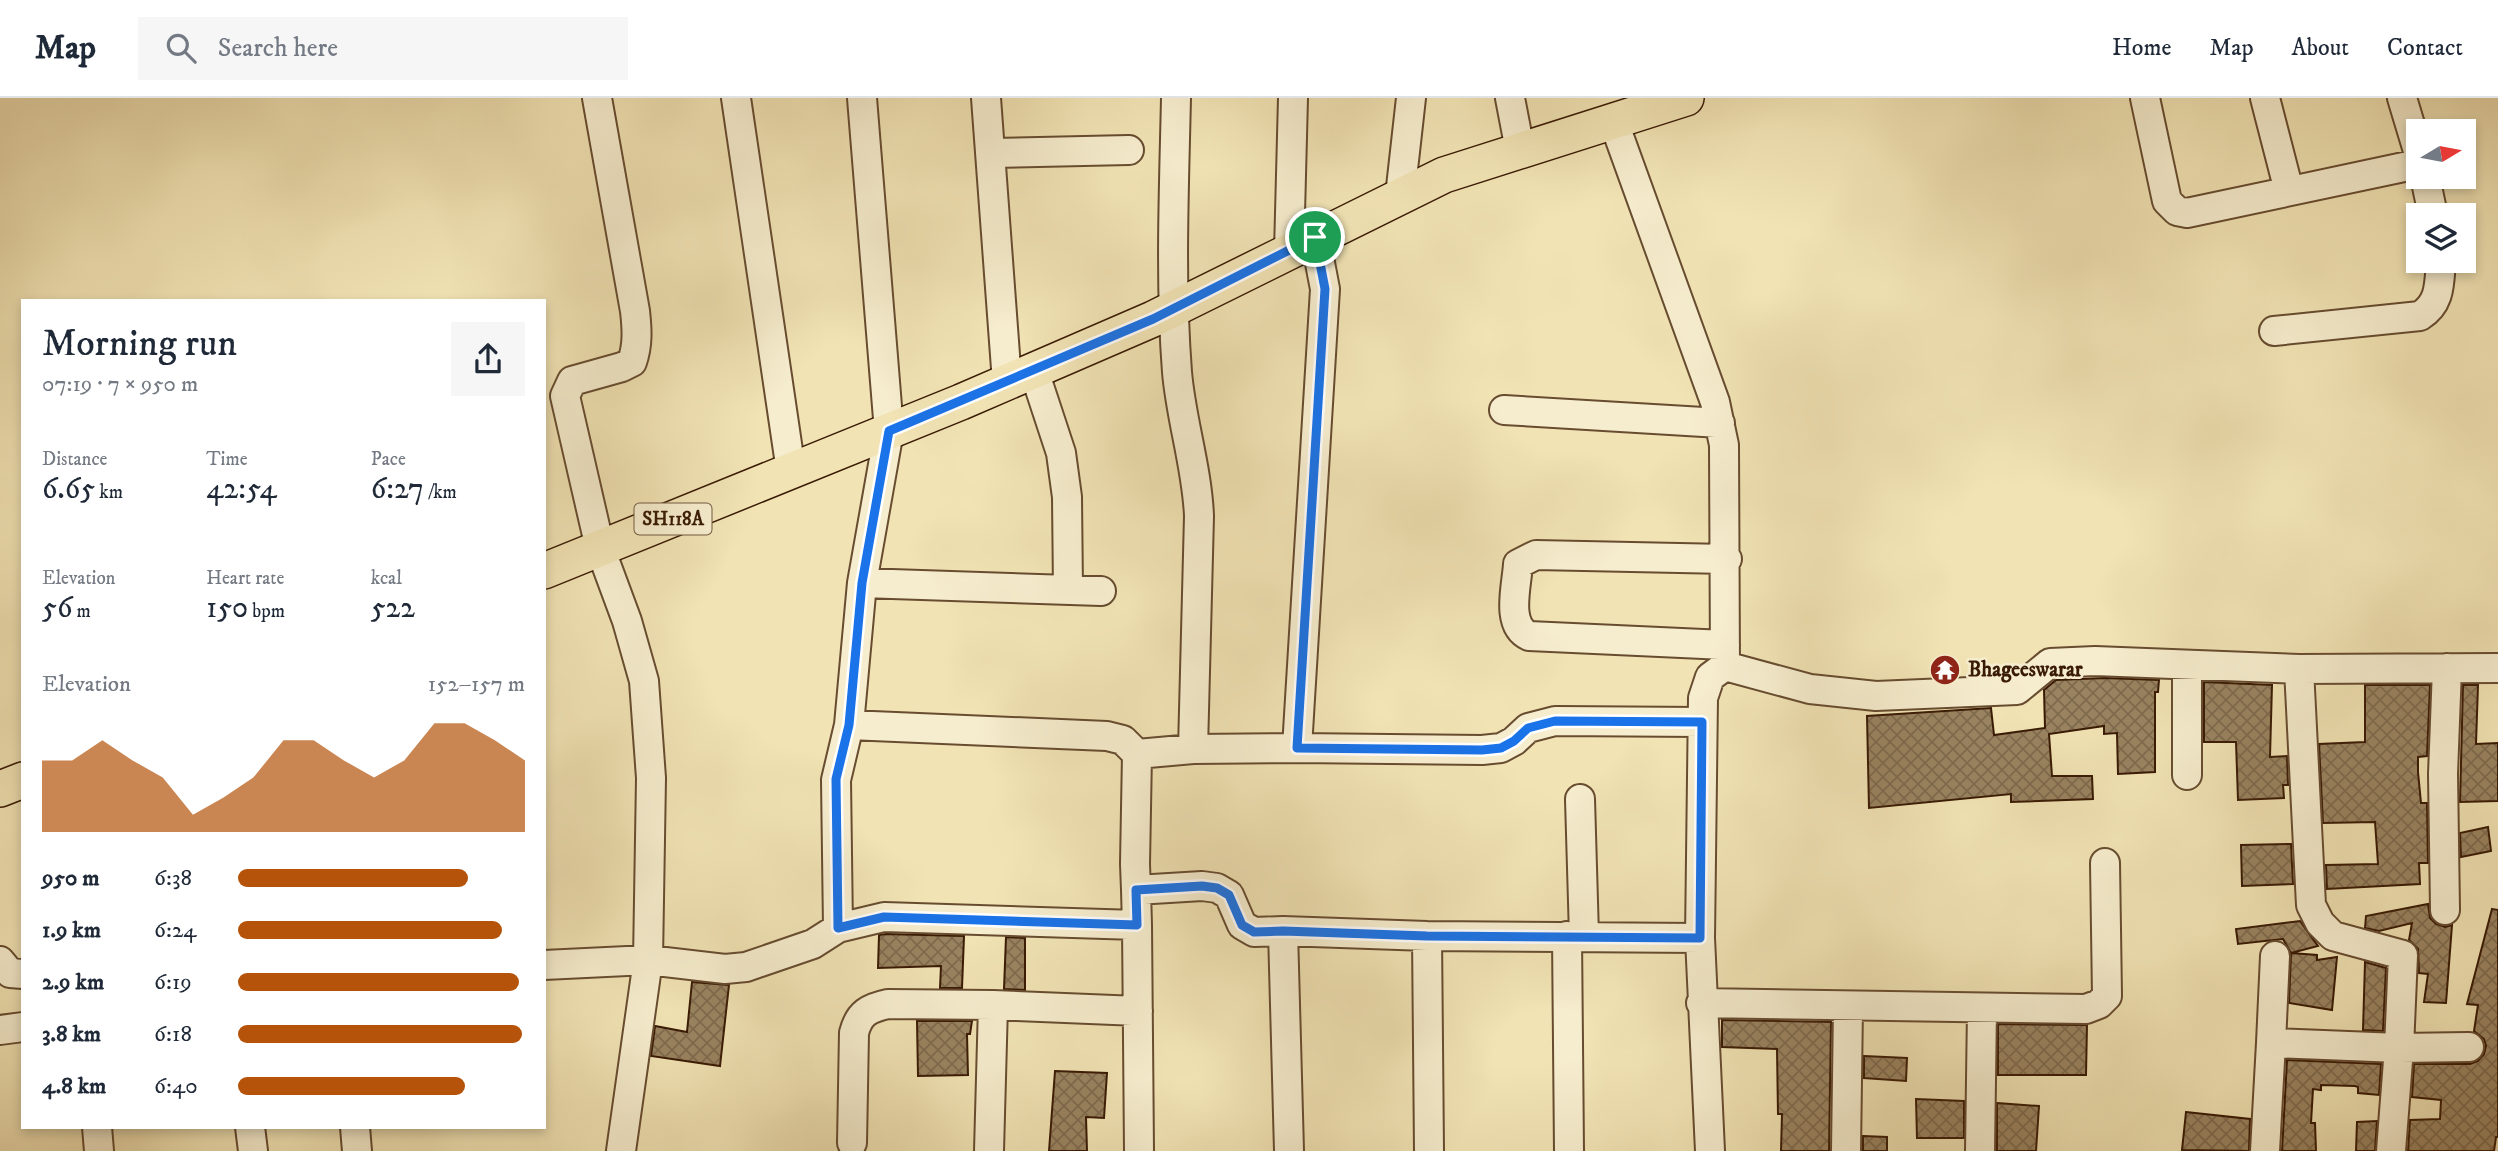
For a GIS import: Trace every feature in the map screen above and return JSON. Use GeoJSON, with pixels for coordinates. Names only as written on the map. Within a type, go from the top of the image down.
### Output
{"type":"FeatureCollection","features":[{"type":"Feature","properties":{"kind":"main road","name":"SH118A"},"geometry":{"type":"LineString","coordinates":[[546,570],[875,437],[1172,310],[1444,174],[1678,99]]}},
{"type":"Feature","properties":{"kind":"main road"},"geometry":{"type":"LineString","coordinates":[[0,789],[21,781]]}},
{"type":"Feature","properties":{"kind":"street"},"geometry":{"type":"LineString","coordinates":[[597,98],[638,331],[636,350],[632,362],[622,367],[572,381],[565,396],[600,548],[627,621],[644,681],[651,778],[648,960],[621,1151]]}},
{"type":"Feature","properties":{"kind":"street"},"geometry":{"type":"LineString","coordinates":[[736,98],[797,468]]}},
{"type":"Feature","properties":{"kind":"street"},"geometry":{"type":"LineString","coordinates":[[838,928],[836,779],[849,725],[875,437],[862,98]]}},
{"type":"Feature","properties":{"kind":"street"},"geometry":{"type":"LineString","coordinates":[[986,98],[990,153],[1021,376],[1061,453],[1066,497],[1068,590]]}},
{"type":"Feature","properties":{"kind":"street"},"geometry":{"type":"LineString","coordinates":[[1176,98],[1172,310],[1178,382],[1198,488],[1193,748]]}},
{"type":"Feature","properties":{"kind":"street"},"geometry":{"type":"LineString","coordinates":[[1293,98],[1302,244],[1325,289],[1297,748]]}},
{"type":"Feature","properties":{"kind":"street"},"geometry":{"type":"LineString","coordinates":[[1400,196],[1411,98]]}},
{"type":"Feature","properties":{"kind":"street"},"geometry":{"type":"LineString","coordinates":[[1510,98],[1520,150]]}},
{"type":"Feature","properties":{"kind":"street"},"geometry":{"type":"LineString","coordinates":[[2145,98],[2167,201],[2176,211],[2187,213],[2406,167]]}},
{"type":"Feature","properties":{"kind":"street"},"geometry":{"type":"LineString","coordinates":[[2265,98],[2289,191]]}},
{"type":"Feature","properties":{"kind":"street"},"geometry":{"type":"LineString","coordinates":[[2402,98],[2408,119]]}},
{"type":"Feature","properties":{"kind":"street"},"geometry":{"type":"LineString","coordinates":[[1613,120],[1715,402],[1724,445],[1727,559],[1725,655],[1710,677],[1703,698],[1702,722],[1700,938],[1710,1151]]}},
{"type":"Feature","properties":{"kind":"street"},"geometry":{"type":"LineString","coordinates":[[990,153],[1129,150]]}},
{"type":"Feature","properties":{"kind":"street"},"geometry":{"type":"LineString","coordinates":[[2274,331],[2420,316],[2432,308],[2439,289],[2440,273]]}},
{"type":"Feature","properties":{"kind":"street"},"geometry":{"type":"LineString","coordinates":[[1504,410],[1720,423]]}},
{"type":"Feature","properties":{"kind":"street"},"geometry":{"type":"LineString","coordinates":[[1727,559],[1536,555],[1518,564],[1514,614],[1516,625],[1522,633],[1529,636],[1725,655],[1810,689],[1876,696],[2017,690],[2050,663],[2095,661],[2299,669],[2498,668]]}},
{"type":"Feature","properties":{"kind":"street"},"geometry":{"type":"LineString","coordinates":[[862,583],[1101,591]]}},
{"type":"Feature","properties":{"kind":"street"},"geometry":{"type":"LineString","coordinates":[[2187,665],[2188,775]]}},
{"type":"Feature","properties":{"kind":"street"},"geometry":{"type":"LineString","coordinates":[[2445,910],[2443,774],[2447,668]]}},
{"type":"Feature","properties":{"kind":"street"},"geometry":{"type":"LineString","coordinates":[[2299,669],[2311,905],[2320,923],[2333,936],[2403,955],[2391,1151]]}},
{"type":"Feature","properties":{"kind":"street"},"geometry":{"type":"LineString","coordinates":[[1137,754],[1193,748],[1482,750],[1501,748],[1514,741],[1528,728],[1555,721],[1702,722]]}},
{"type":"Feature","properties":{"kind":"street"},"geometry":{"type":"LineString","coordinates":[[849,725],[1107,736],[1123,740],[1137,754],[1135,864],[1139,1151]]}},
{"type":"Feature","properties":{"kind":"street"},"geometry":{"type":"LineString","coordinates":[[1569,1151],[1580,799]]}},
{"type":"Feature","properties":{"kind":"street"},"geometry":{"type":"LineString","coordinates":[[1702,1003],[2086,1009],[2099,1004],[2107,996],[2105,863]]}},
{"type":"Feature","properties":{"kind":"street"},"geometry":{"type":"LineString","coordinates":[[1136,890],[1202,886],[1217,888],[1229,895],[1242,925],[1254,932],[1700,938]]}},
{"type":"Feature","properties":{"kind":"street"},"geometry":{"type":"LineString","coordinates":[[546,965],[648,960],[725,969],[746,967],[813,944],[838,928],[884,917],[1137,925]]}},
{"type":"Feature","properties":{"kind":"street"},"geometry":{"type":"LineString","coordinates":[[1283,931],[1289,1151]]}},
{"type":"Feature","properties":{"kind":"street"},"geometry":{"type":"LineString","coordinates":[[1427,936],[1429,1151]]}},
{"type":"Feature","properties":{"kind":"street"},"geometry":{"type":"LineString","coordinates":[[2265,1151],[2275,956]]}},
{"type":"Feature","properties":{"kind":"street"},"geometry":{"type":"LineString","coordinates":[[0,961],[10,973],[21,974]]}},
{"type":"Feature","properties":{"kind":"street"},"geometry":{"type":"LineString","coordinates":[[852,1143],[854,1033],[863,1013],[874,1007],[888,1004],[993,1005],[1138,1012]]}},
{"type":"Feature","properties":{"kind":"street"},"geometry":{"type":"LineString","coordinates":[[989,1151],[993,1005]]}},
{"type":"Feature","properties":{"kind":"street"},"geometry":{"type":"LineString","coordinates":[[1846,1151],[1848,1007]]}},
{"type":"Feature","properties":{"kind":"street"},"geometry":{"type":"LineString","coordinates":[[1980,1151],[1982,1009]]}},
{"type":"Feature","properties":{"kind":"street"},"geometry":{"type":"LineString","coordinates":[[0,1030],[21,1027]]}},
{"type":"Feature","properties":{"kind":"street"},"geometry":{"type":"LineString","coordinates":[[2270,1043],[2399,1048],[2469,1047]]}},
{"type":"Feature","properties":{"kind":"street"},"geometry":{"type":"LineString","coordinates":[[97,1129],[99,1151]]}},
{"type":"Feature","properties":{"kind":"street"},"geometry":{"type":"LineString","coordinates":[[250,1129],[253,1151]]}},
{"type":"Feature","properties":{"kind":"street"},"geometry":{"type":"LineString","coordinates":[[355,1129],[356,1151]]}},
{"type":"Feature","properties":{"kind":"building"},"geometry":{"type":"Polygon","coordinates":[[[2056,680],[2159,680],[2158,692],[2155,692],[2155,772],[2118,774],[2117,733],[2104,734],[2104,726],[2049,734],[2052,776],[2092,776],[2093,799],[2011,802],[2011,794],[1869,808],[1867,716],[1991,708],[1994,735],[2045,728],[2044,690],[2056,680]]]}},
{"type":"Feature","properties":{"kind":"building"},"geometry":{"type":"Polygon","coordinates":[[[2204,682],[2272,685],[2270,757],[2287,756],[2288,785],[2283,785],[2284,798],[2238,800],[2236,742],[2204,742],[2204,682]]]}},
{"type":"Feature","properties":{"kind":"building"},"geometry":{"type":"Polygon","coordinates":[[[2365,685],[2430,685],[2427,756],[2418,757],[2421,803],[2427,803],[2428,863],[2419,863],[2420,884],[2327,889],[2326,865],[2378,864],[2375,822],[2323,823],[2319,744],[2365,742],[2365,685]]]}},
{"type":"Feature","properties":{"kind":"building"},"geometry":{"type":"Polygon","coordinates":[[[2463,685],[2478,685],[2476,744],[2498,743],[2498,801],[2460,802],[2463,685]]]}},
{"type":"Feature","properties":{"kind":"building"},"geometry":{"type":"Polygon","coordinates":[[[2488,827],[2491,851],[2461,857],[2460,833],[2488,827]]]}},
{"type":"Feature","properties":{"kind":"building"},"geometry":{"type":"Polygon","coordinates":[[[2291,844],[2293,884],[2242,886],[2241,845],[2291,844]]]}},
{"type":"Feature","properties":{"kind":"building"},"geometry":{"type":"Polygon","coordinates":[[[2428,904],[2430,918],[2436,924],[2445,927],[2452,925],[2446,1003],[2424,1002],[2428,974],[2419,973],[2418,949],[2409,940],[2412,923],[2379,931],[2365,928],[2366,916],[2428,904]]]}},
{"type":"Feature","properties":{"kind":"building"},"geometry":{"type":"Polygon","coordinates":[[[2492,909],[2498,910],[2498,1137],[2494,1151],[2408,1151],[2410,1120],[2440,1119],[2441,1100],[2412,1097],[2414,1064],[2470,1064],[2478,1061],[2484,1054],[2484,1039],[2474,1031],[2478,1005],[2467,1004],[2492,909]]]}},
{"type":"Feature","properties":{"kind":"building"},"geometry":{"type":"Polygon","coordinates":[[[2300,921],[2318,946],[2291,953],[2283,939],[2238,944],[2236,929],[2300,921]]]}},
{"type":"Feature","properties":{"kind":"building"},"geometry":{"type":"Polygon","coordinates":[[[879,935],[964,936],[962,988],[940,988],[941,966],[878,968],[879,935]]]}},
{"type":"Feature","properties":{"kind":"building"},"geometry":{"type":"Polygon","coordinates":[[[1006,937],[1025,938],[1025,990],[1004,989],[1006,937]]]}},
{"type":"Feature","properties":{"kind":"building"},"geometry":{"type":"Polygon","coordinates":[[[2291,953],[2317,955],[2317,960],[2337,957],[2332,1010],[2289,1003],[2291,953]]]}},
{"type":"Feature","properties":{"kind":"building"},"geometry":{"type":"Polygon","coordinates":[[[2365,962],[2386,968],[2383,1031],[2363,1030],[2365,962]]]}},
{"type":"Feature","properties":{"kind":"building"},"geometry":{"type":"Polygon","coordinates":[[[692,982],[729,985],[720,1066],[651,1056],[655,1026],[687,1032],[692,982]]]}},
{"type":"Feature","properties":{"kind":"building"},"geometry":{"type":"Polygon","coordinates":[[[1722,1020],[1831,1022],[1829,1151],[1781,1151],[1782,1114],[1778,1114],[1777,1049],[1722,1047],[1722,1020]]]}},
{"type":"Feature","properties":{"kind":"building"},"geometry":{"type":"Polygon","coordinates":[[[917,1021],[972,1021],[970,1034],[967,1034],[968,1075],[918,1076],[917,1021]]]}},
{"type":"Feature","properties":{"kind":"building"},"geometry":{"type":"Polygon","coordinates":[[[1998,1024],[2087,1025],[2086,1075],[1998,1075],[1998,1024]]]}},
{"type":"Feature","properties":{"kind":"building"},"geometry":{"type":"Polygon","coordinates":[[[1864,1056],[1907,1058],[1906,1081],[1864,1078],[1864,1056]]]}},
{"type":"Feature","properties":{"kind":"building"},"geometry":{"type":"Polygon","coordinates":[[[2287,1060],[2381,1064],[2379,1095],[2358,1093],[2358,1087],[2355,1086],[2321,1085],[2321,1090],[2313,1089],[2311,1123],[2315,1123],[2316,1151],[2282,1151],[2287,1060]]]}},
{"type":"Feature","properties":{"kind":"building"},"geometry":{"type":"Polygon","coordinates":[[[1055,1071],[1107,1073],[1104,1118],[1086,1117],[1087,1151],[1049,1151],[1055,1071]]]}},
{"type":"Feature","properties":{"kind":"building"},"geometry":{"type":"Polygon","coordinates":[[[1916,1099],[1964,1101],[1964,1138],[1917,1138],[1916,1099]]]}},
{"type":"Feature","properties":{"kind":"building"},"geometry":{"type":"Polygon","coordinates":[[[1997,1103],[2039,1106],[2036,1151],[1997,1151],[1997,1103]]]}},
{"type":"Feature","properties":{"kind":"building"},"geometry":{"type":"Polygon","coordinates":[[[2186,1112],[2250,1119],[2249,1151],[2182,1150],[2186,1112]]]}},
{"type":"Feature","properties":{"kind":"building"},"geometry":{"type":"Polygon","coordinates":[[[2377,1121],[2375,1151],[2356,1151],[2357,1122],[2377,1121]]]}},
{"type":"Feature","properties":{"kind":"building"},"geometry":{"type":"Polygon","coordinates":[[[1863,1136],[1887,1137],[1887,1151],[1863,1151],[1863,1136]]]}},
{"type":"Feature","properties":{"kind":"place","name":"Bhageeswarar"},"geometry":{"type":"Point","coordinates":[1945,670]}},
{"type":"Feature","properties":{"kind":"route"},"geometry":{"type":"LineString","coordinates":[[1315,237],[1325,289],[1297,748],[1482,750],[1501,748],[1514,741],[1528,728],[1555,721],[1702,722],[1700,938],[1254,932],[1242,925],[1229,895],[1217,888],[1202,886],[1136,890],[1137,925],[884,917],[838,928],[836,779],[849,725],[862,583],[889,431],[1153,319],[1315,237]]}}]}
